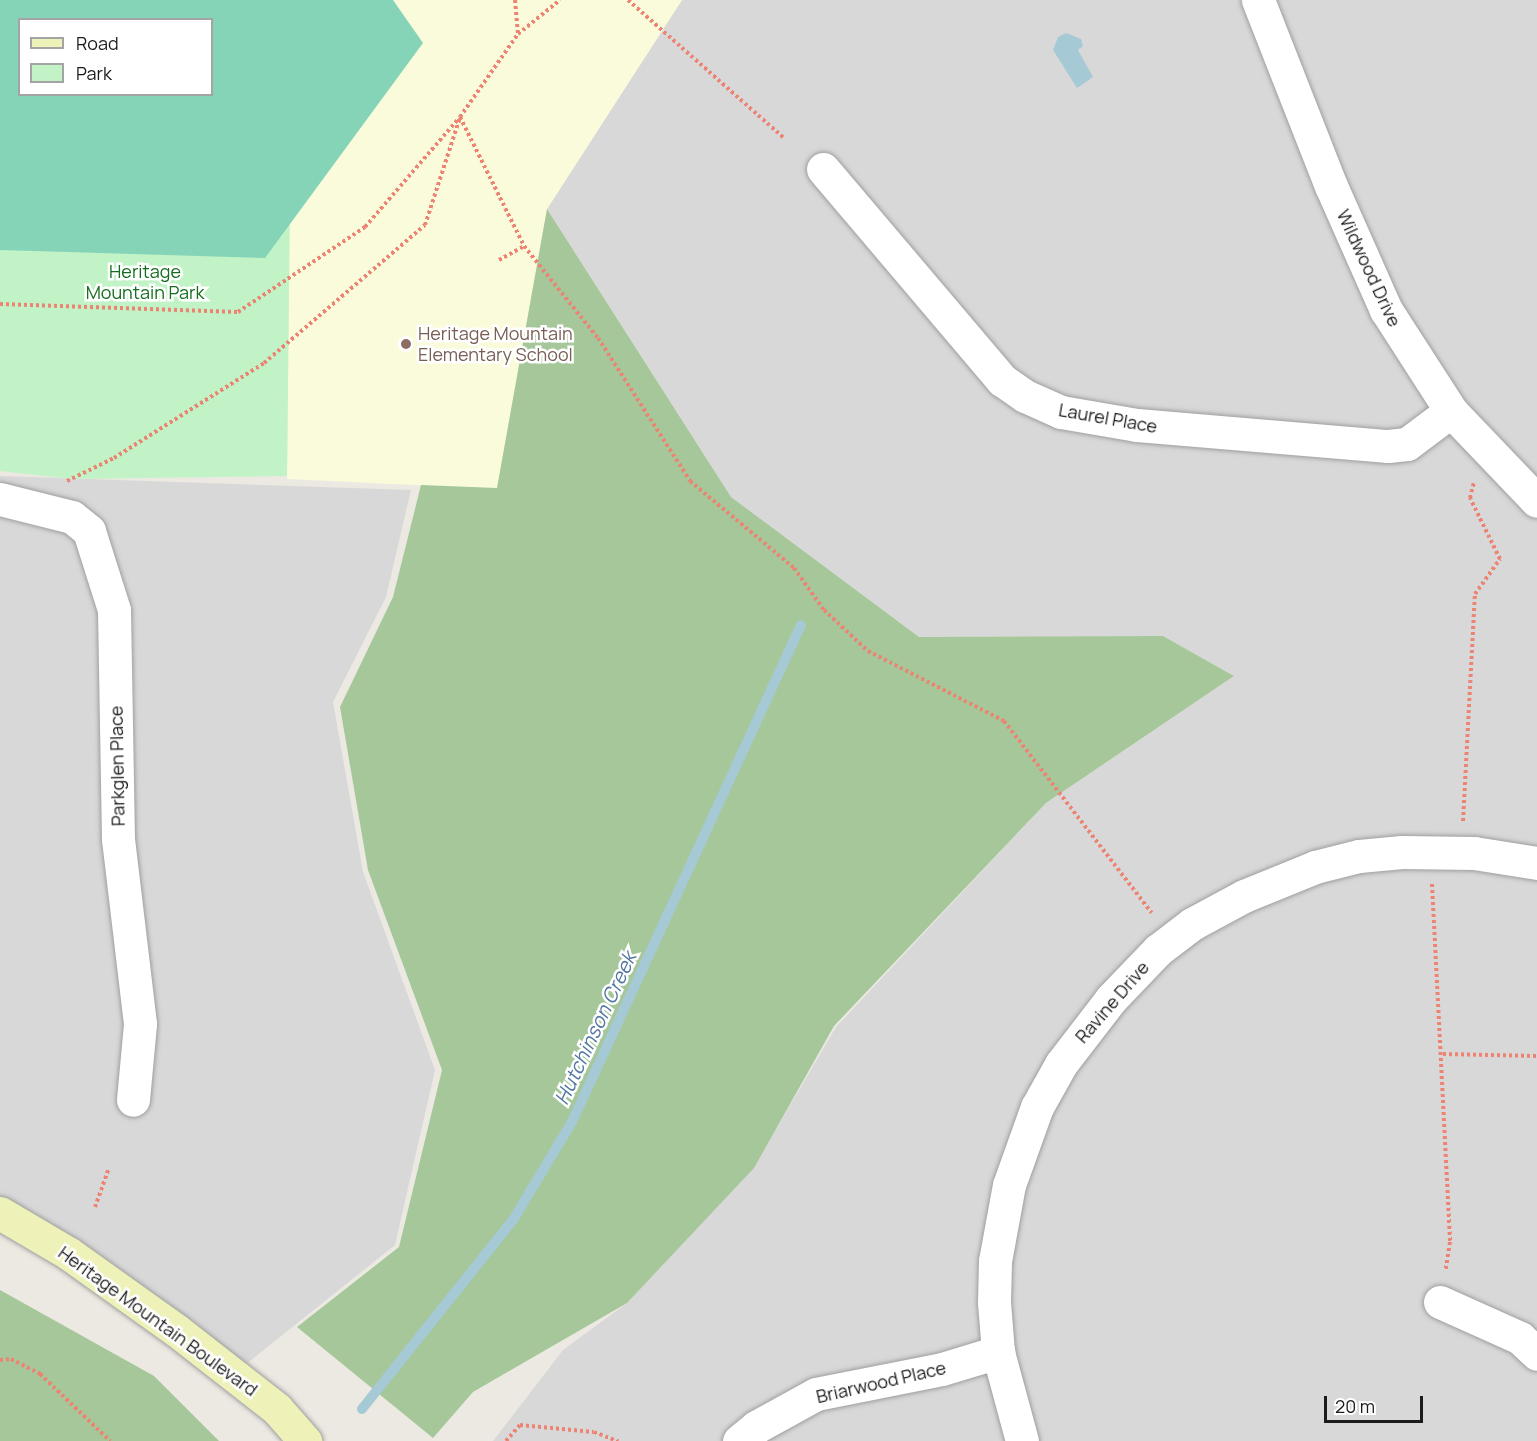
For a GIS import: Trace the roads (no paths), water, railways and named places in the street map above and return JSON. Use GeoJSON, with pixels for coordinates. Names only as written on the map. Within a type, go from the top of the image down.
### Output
{"type":"FeatureCollection","features":[{"type":"Feature","properties":{"kind":"main road","name":"Heritage Mountain Boulevard"},"geometry":{"type":"LineString","coordinates":[[0,1213],[68,1253],[176,1330],[277,1409],[305,1441]]}},
{"type":"Feature","properties":{"kind":"street","name":"Wildwood Drive"},"geometry":{"type":"LineString","coordinates":[[1258,0],[1363,262],[1410,352],[1451,411],[1491,457],[1537,501]]}},
{"type":"Feature","properties":{"kind":"street","name":"Laurel Place"},"geometry":{"type":"LineString","coordinates":[[824,169],[1002,381],[1025,396],[1061,412],[1137,425],[1388,446],[1407,444],[1451,411]]}},
{"type":"Feature","properties":{"kind":"street","name":"Parkglen Place"},"geometry":{"type":"LineString","coordinates":[[0,499],[72,517],[89,531],[114,610],[118,839],[140,1024],[133,1100]]}},
{"type":"Feature","properties":{"kind":"street","name":"Ravine Drive"},"geometry":{"type":"LineString","coordinates":[[1022,1441],[998,1352],[994,1291],[1001,1225],[1009,1185],[1037,1107],[1085,1030],[1158,950],[1192,924],[1244,896],[1315,867],[1359,856],[1450,852],[1537,863]]}},
{"type":"Feature","properties":{"kind":"street"},"geometry":{"type":"LineString","coordinates":[[1440,1302],[1520,1338],[1537,1354]]}},
{"type":"Feature","properties":{"kind":"street","name":"Briarwood Place"},"geometry":{"type":"LineString","coordinates":[[739,1441],[756,1427],[816,1394],[942,1369],[998,1352]]}},
{"type":"Feature","properties":{"kind":"water"},"geometry":{"type":"Polygon","coordinates":[[[1066,33],[1081,39],[1083,46],[1078,50],[1093,77],[1077,88],[1053,50],[1058,37],[1066,33]]]}},
{"type":"Feature","properties":{"kind":"waterway","name":"Hutchinson Creek"},"geometry":{"type":"LineString","coordinates":[[362,1409],[513,1220],[572,1122],[801,625]]}},
{"type":"Feature","properties":{"kind":"place","name":"Heritage Mountain Elementary School"},"geometry":{"type":"Point","coordinates":[406,344]}},
{"type":"Feature","properties":{"kind":"park label","name":"Heritage Mountain Park"},"geometry":{"type":"Point","coordinates":[145,282]}}]}
